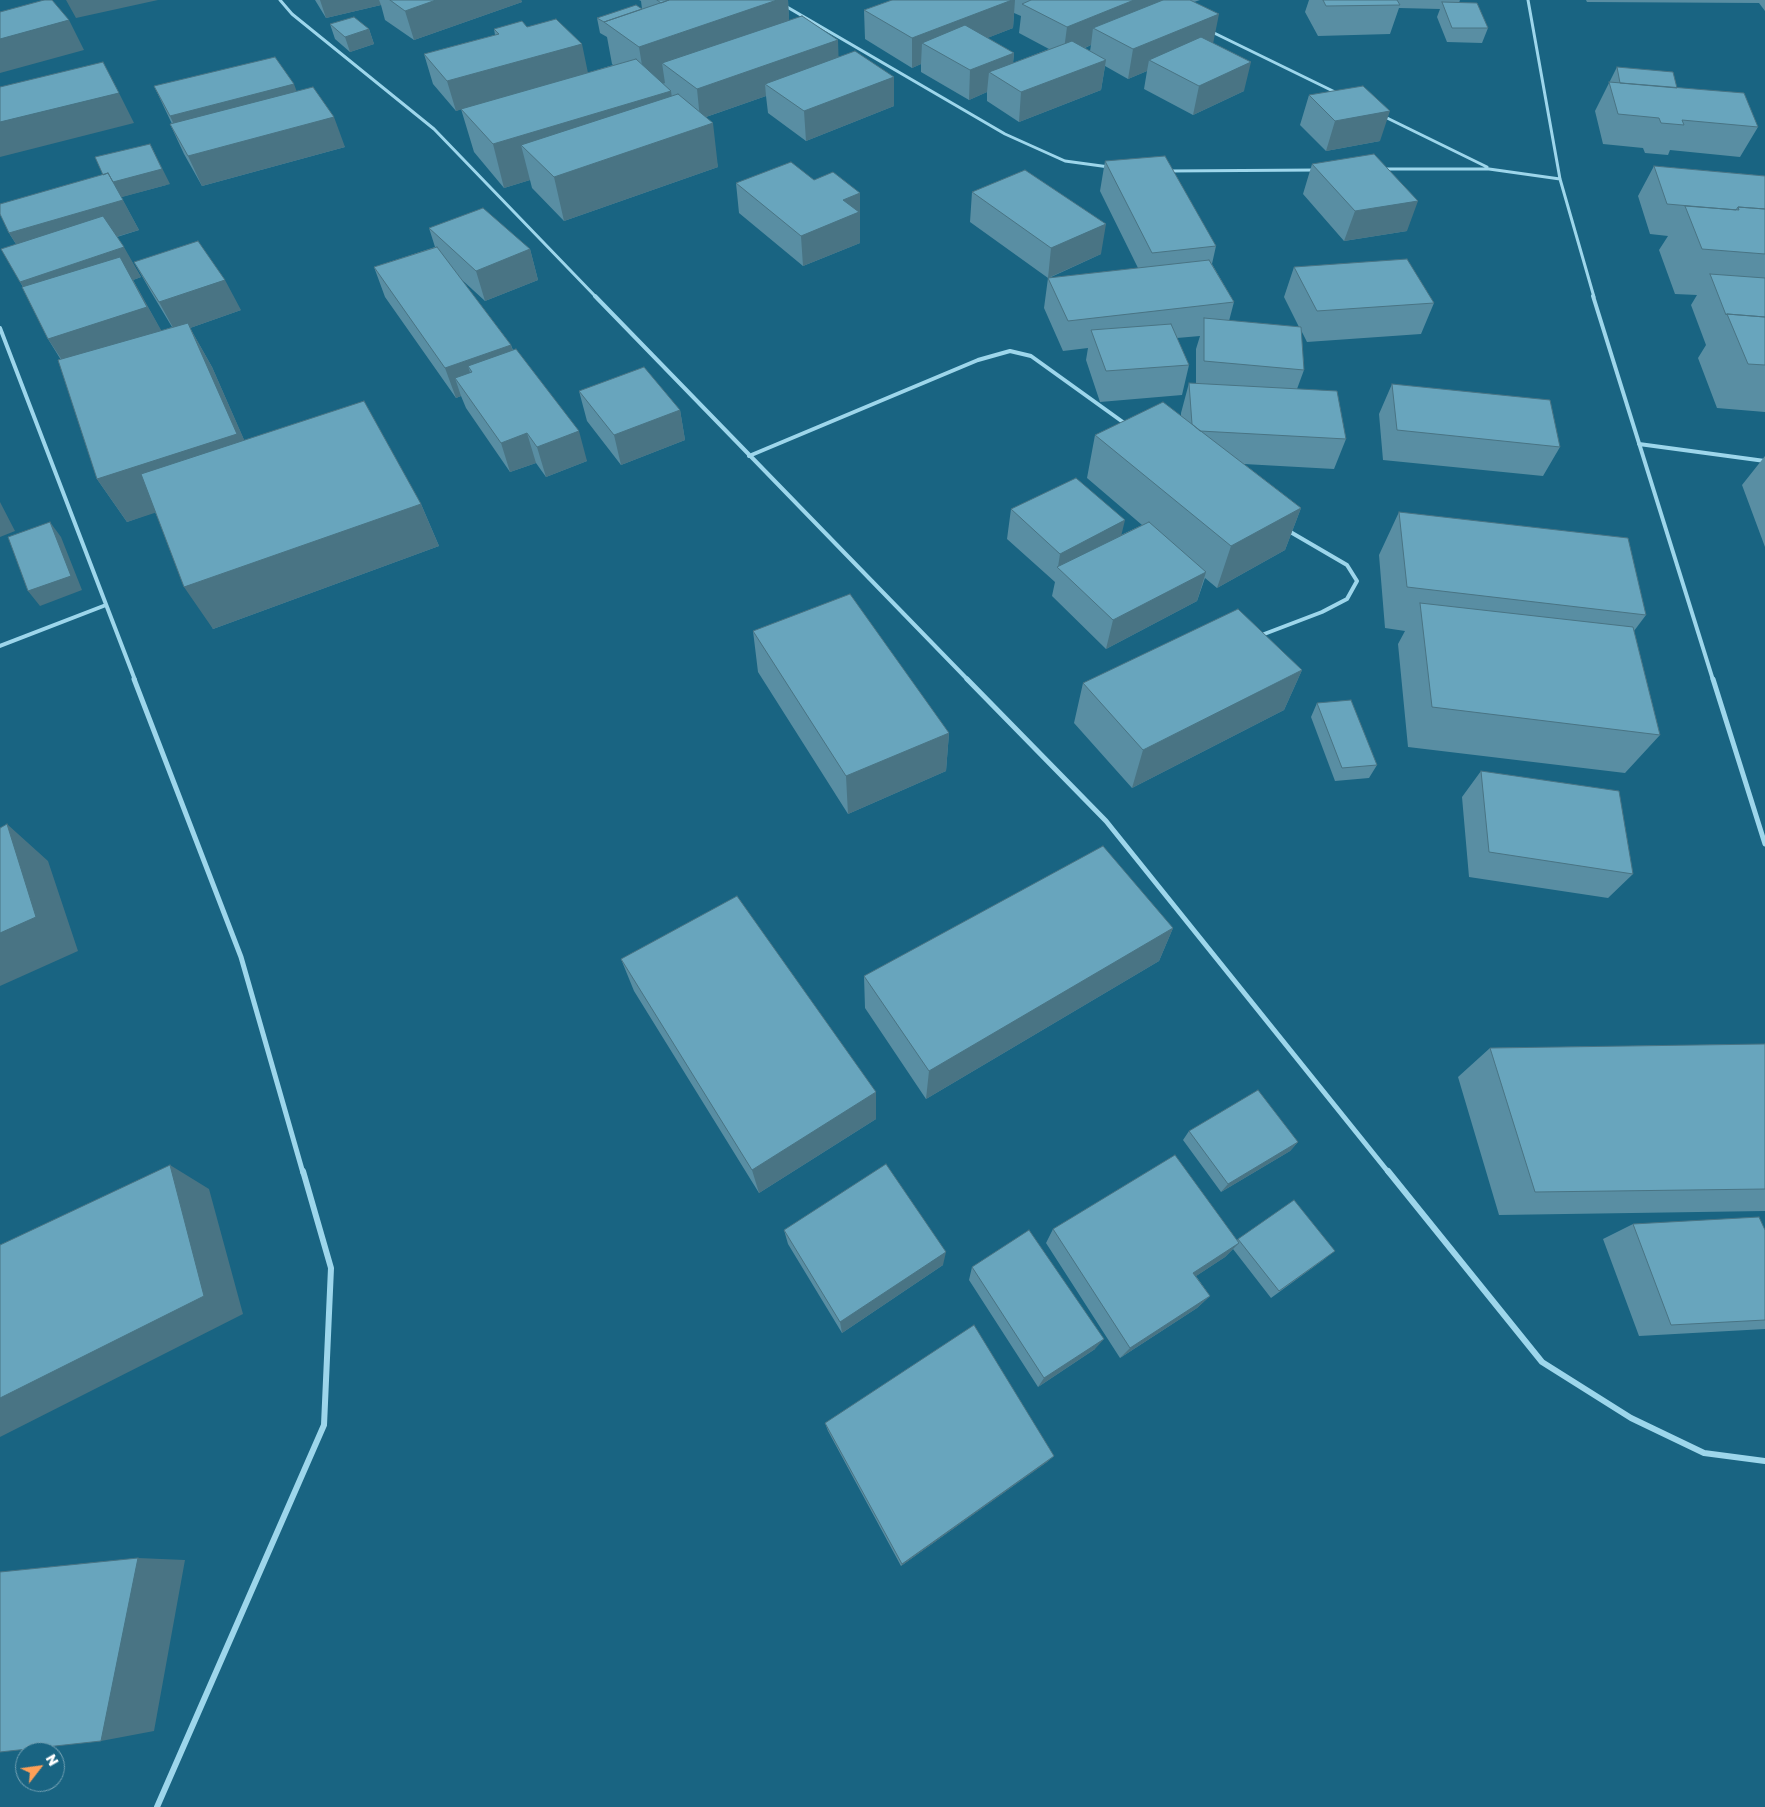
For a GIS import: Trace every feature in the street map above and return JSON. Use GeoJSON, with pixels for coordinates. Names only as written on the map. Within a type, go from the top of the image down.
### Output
{"type":"FeatureCollection","features":[{"type":"Feature","properties":{"kind":"street"},"geometry":{"type":"LineString","coordinates":[[280,0],[292,14],[434,128],[749,456],[1106,820],[1542,1362],[1631,1418],[1704,1454],[1765,1461]]}},
{"type":"Feature","properties":{"kind":"street"},"geometry":{"type":"LineString","coordinates":[[775,0],[1005,134],[1065,161],[1113,167]]}},
{"type":"Feature","properties":{"kind":"street"},"geometry":{"type":"LineString","coordinates":[[1528,0],[1560,179],[1607,344],[1765,844]]}},
{"type":"Feature","properties":{"kind":"street"},"geometry":{"type":"LineString","coordinates":[[1208,29],[1340,94]]}},
{"type":"Feature","properties":{"kind":"street"},"geometry":{"type":"LineString","coordinates":[[1375,112],[1490,168]]}},
{"type":"Feature","properties":{"kind":"street"},"geometry":{"type":"LineString","coordinates":[[1380,169],[1490,168],[1560,179]]}},
{"type":"Feature","properties":{"kind":"street"},"geometry":{"type":"LineString","coordinates":[[1162,170],[1321,170]]}},
{"type":"Feature","properties":{"kind":"street"},"geometry":{"type":"LineString","coordinates":[[0,328],[241,957],[331,1268],[324,1425],[157,1807]]}},
{"type":"Feature","properties":{"kind":"street"},"geometry":{"type":"LineString","coordinates":[[749,456],[978,360],[1010,351],[1031,356],[1135,431]]}},
{"type":"Feature","properties":{"kind":"street"},"geometry":{"type":"LineString","coordinates":[[1639,444],[1765,461]]}},
{"type":"Feature","properties":{"kind":"street"},"geometry":{"type":"LineString","coordinates":[[1251,640],[1322,612],[1347,599],[1357,581],[1347,566],[1281,526]]}},
{"type":"Feature","properties":{"kind":"street"},"geometry":{"type":"LineString","coordinates":[[0,646],[106,605]]}},
{"type":"Feature","properties":{"kind":"building"},"geometry":{"type":"Polygon","coordinates":[[[44,0],[52,0],[69,20],[0,39],[0,12],[44,0]]]}},
{"type":"Feature","properties":{"kind":"building"},"geometry":{"type":"Polygon","coordinates":[[[390,0],[436,0],[405,11],[390,0]]]}},
{"type":"Feature","properties":{"kind":"building"},"geometry":{"type":"Polygon","coordinates":[[[657,0],[669,0],[661,3],[657,0]]]}},
{"type":"Feature","properties":{"kind":"building"},"geometry":{"type":"Polygon","coordinates":[[[669,0],[777,0],[639,47],[604,22],[669,0]]]}},
{"type":"Feature","properties":{"kind":"building"},"geometry":{"type":"Polygon","coordinates":[[[892,0],[1012,0],[912,38],[864,10],[892,0]]]}},
{"type":"Feature","properties":{"kind":"building"},"geometry":{"type":"Polygon","coordinates":[[[1031,0],[1134,0],[1067,27],[1022,4],[1031,0]]]}},
{"type":"Feature","properties":{"kind":"building"},"geometry":{"type":"Polygon","coordinates":[[[1163,0],[1190,0],[1219,14],[1133,49],[1093,28],[1163,0]]]}},
{"type":"Feature","properties":{"kind":"building"},"geometry":{"type":"Polygon","coordinates":[[[1323,0],[1397,0],[1400,5],[1326,6],[1323,0]]]}},
{"type":"Feature","properties":{"kind":"building"},"geometry":{"type":"Polygon","coordinates":[[[1442,2],[1477,3],[1488,28],[1452,28],[1442,2]]]}},
{"type":"Feature","properties":{"kind":"building"},"geometry":{"type":"Polygon","coordinates":[[[636,5],[642,9],[604,22],[597,18],[636,5]]]}},
{"type":"Feature","properties":{"kind":"building"},"geometry":{"type":"Polygon","coordinates":[[[802,16],[838,40],[697,89],[662,63],[802,16]]]}},
{"type":"Feature","properties":{"kind":"building"},"geometry":{"type":"Polygon","coordinates":[[[354,17],[369,29],[345,37],[330,24],[354,17]]]}},
{"type":"Feature","properties":{"kind":"building"},"geometry":{"type":"Polygon","coordinates":[[[556,19],[582,44],[447,81],[424,54],[499,34],[494,29],[522,21],[527,27],[556,19]]]}},
{"type":"Feature","properties":{"kind":"building"},"geometry":{"type":"Polygon","coordinates":[[[965,25],[1014,53],[970,70],[922,43],[965,25]]]}},
{"type":"Feature","properties":{"kind":"building"},"geometry":{"type":"Polygon","coordinates":[[[1201,37],[1251,62],[1199,86],[1149,60],[1201,37]]]}},
{"type":"Feature","properties":{"kind":"building"},"geometry":{"type":"Polygon","coordinates":[[[1072,41],[1106,60],[1021,92],[989,72],[1072,41]]]}},
{"type":"Feature","properties":{"kind":"building"},"geometry":{"type":"Polygon","coordinates":[[[855,51],[894,77],[804,111],[765,84],[855,51]]]}},
{"type":"Feature","properties":{"kind":"building"},"geometry":{"type":"Polygon","coordinates":[[[275,57],[294,84],[170,116],[154,86],[275,57]]]}},
{"type":"Feature","properties":{"kind":"building"},"geometry":{"type":"Polygon","coordinates":[[[636,59],[671,91],[493,144],[461,109],[636,59]]]}},
{"type":"Feature","properties":{"kind":"building"},"geometry":{"type":"Polygon","coordinates":[[[103,62],[119,93],[0,122],[0,87],[103,62]]]}},
{"type":"Feature","properties":{"kind":"building"},"geometry":{"type":"Polygon","coordinates":[[[1617,67],[1673,72],[1677,88],[1620,83],[1617,67]]]}},
{"type":"Feature","properties":{"kind":"building"},"geometry":{"type":"Polygon","coordinates":[[[1609,82],[1744,93],[1758,127],[1682,120],[1684,125],[1661,123],[1659,118],[1618,114],[1609,82]]]}},
{"type":"Feature","properties":{"kind":"building"},"geometry":{"type":"Polygon","coordinates":[[[1363,86],[1390,111],[1335,121],[1309,95],[1363,86]]]}},
{"type":"Feature","properties":{"kind":"building"},"geometry":{"type":"Polygon","coordinates":[[[313,87],[334,117],[188,156],[170,124],[313,87]]]}},
{"type":"Feature","properties":{"kind":"building"},"geometry":{"type":"Polygon","coordinates":[[[678,94],[713,123],[554,177],[521,145],[678,94]]]}},
{"type":"Feature","properties":{"kind":"building"},"geometry":{"type":"Polygon","coordinates":[[[150,144],[162,169],[113,182],[108,173],[103,175],[95,157],[150,144]]]}},
{"type":"Feature","properties":{"kind":"building"},"geometry":{"type":"Polygon","coordinates":[[[1374,154],[1418,201],[1355,211],[1312,164],[1374,154]]]}},
{"type":"Feature","properties":{"kind":"building"},"geometry":{"type":"Polygon","coordinates":[[[1165,156],[1216,246],[1152,253],[1105,161],[1165,156]]]}},
{"type":"Feature","properties":{"kind":"building"},"geometry":{"type":"Polygon","coordinates":[[[791,162],[814,180],[833,172],[860,193],[843,200],[859,212],[801,236],[736,183],[791,162]]]}},
{"type":"Feature","properties":{"kind":"building"},"geometry":{"type":"Polygon","coordinates":[[[1654,166],[1765,176],[1765,209],[1738,207],[1736,210],[1667,204],[1654,166]]]}},
{"type":"Feature","properties":{"kind":"building"},"geometry":{"type":"Polygon","coordinates":[[[1025,170],[1106,224],[1051,248],[972,192],[1025,170]]]}},
{"type":"Feature","properties":{"kind":"building"},"geometry":{"type":"Polygon","coordinates":[[[108,173],[123,200],[9,233],[0,214],[0,204],[108,173]]]}},
{"type":"Feature","properties":{"kind":"building"},"geometry":{"type":"Polygon","coordinates":[[[1685,206],[1739,210],[1738,207],[1765,209],[1765,254],[1702,249],[1685,206]]]}},
{"type":"Feature","properties":{"kind":"building"},"geometry":{"type":"Polygon","coordinates":[[[483,208],[530,249],[476,271],[429,228],[483,208]]]}},
{"type":"Feature","properties":{"kind":"building"},"geometry":{"type":"Polygon","coordinates":[[[103,216],[124,247],[20,282],[1,249],[103,216]]]}},
{"type":"Feature","properties":{"kind":"building"},"geometry":{"type":"Polygon","coordinates":[[[198,241],[225,280],[159,302],[134,262],[198,241]]]}},
{"type":"Feature","properties":{"kind":"building"},"geometry":{"type":"Polygon","coordinates":[[[437,247],[511,345],[445,368],[374,267],[437,247]]]}},
{"type":"Feature","properties":{"kind":"building"},"geometry":{"type":"Polygon","coordinates":[[[120,257],[147,307],[48,339],[22,287],[120,257]]]}},
{"type":"Feature","properties":{"kind":"building"},"geometry":{"type":"Polygon","coordinates":[[[1407,259],[1434,303],[1317,311],[1294,267],[1407,259]]]}},
{"type":"Feature","properties":{"kind":"building"},"geometry":{"type":"Polygon","coordinates":[[[1209,260],[1234,302],[1068,321],[1048,278],[1209,260]]]}},
{"type":"Feature","properties":{"kind":"building"},"geometry":{"type":"Polygon","coordinates":[[[1710,274],[1765,278],[1765,317],[1726,315],[1710,274]]]}},
{"type":"Feature","properties":{"kind":"building"},"geometry":{"type":"Polygon","coordinates":[[[1727,314],[1765,317],[1765,365],[1748,364],[1727,314]]]}},
{"type":"Feature","properties":{"kind":"building"},"geometry":{"type":"Polygon","coordinates":[[[1204,318],[1301,327],[1304,370],[1204,361],[1204,318]]]}},
{"type":"Feature","properties":{"kind":"building"},"geometry":{"type":"Polygon","coordinates":[[[188,323],[237,434],[97,479],[58,360],[188,323]]]}},
{"type":"Feature","properties":{"kind":"building"},"geometry":{"type":"Polygon","coordinates":[[[1171,324],[1189,365],[1106,371],[1091,330],[1171,324]]]}},
{"type":"Feature","properties":{"kind":"building"},"geometry":{"type":"Polygon","coordinates":[[[516,349],[579,431],[537,447],[527,433],[501,443],[455,378],[472,372],[468,366],[516,349]]]}},
{"type":"Feature","properties":{"kind":"building"},"geometry":{"type":"Polygon","coordinates":[[[644,367],[680,410],[614,435],[579,391],[644,367]]]}},
{"type":"Feature","properties":{"kind":"building"},"geometry":{"type":"Polygon","coordinates":[[[1189,383],[1337,391],[1346,439],[1200,431],[1192,424],[1189,383]]]}},
{"type":"Feature","properties":{"kind":"building"},"geometry":{"type":"Polygon","coordinates":[[[1392,384],[1550,400],[1560,447],[1397,430],[1392,384]]]}},
{"type":"Feature","properties":{"kind":"building"},"geometry":{"type":"Polygon","coordinates":[[[364,401],[421,504],[184,587],[141,474],[364,401]]]}},
{"type":"Feature","properties":{"kind":"building"},"geometry":{"type":"Polygon","coordinates":[[[1163,402],[1301,508],[1231,546],[1095,435],[1163,402]]]}},
{"type":"Feature","properties":{"kind":"building"},"geometry":{"type":"Polygon","coordinates":[[[1076,478],[1125,520],[1060,554],[1011,509],[1076,478]]]}},
{"type":"Feature","properties":{"kind":"building"},"geometry":{"type":"Polygon","coordinates":[[[1399,512],[1628,538],[1646,615],[1407,587],[1399,512]]]}},
{"type":"Feature","properties":{"kind":"building"},"geometry":{"type":"Polygon","coordinates":[[[50,522],[71,576],[28,591],[8,537],[50,522]]]}},
{"type":"Feature","properties":{"kind":"building"},"geometry":{"type":"Polygon","coordinates":[[[1149,522],[1206,572],[1113,620],[1057,567],[1149,522]]]}},
{"type":"Feature","properties":{"kind":"building"},"geometry":{"type":"Polygon","coordinates":[[[850,594],[949,733],[846,776],[753,631],[850,594]]]}},
{"type":"Feature","properties":{"kind":"building"},"geometry":{"type":"Polygon","coordinates":[[[1420,603],[1633,627],[1660,735],[1432,707],[1420,603]]]}},
{"type":"Feature","properties":{"kind":"building"},"geometry":{"type":"Polygon","coordinates":[[[1238,609],[1302,670],[1143,750],[1083,683],[1238,609]]]}},
{"type":"Feature","properties":{"kind":"building"},"geometry":{"type":"Polygon","coordinates":[[[1351,700],[1377,765],[1342,768],[1317,703],[1351,700]]]}},
{"type":"Feature","properties":{"kind":"building"},"geometry":{"type":"Polygon","coordinates":[[[1481,771],[1619,791],[1633,874],[1489,852],[1481,771]]]}},
{"type":"Feature","properties":{"kind":"building"},"geometry":{"type":"Polygon","coordinates":[[[7,824],[36,917],[0,933],[0,828],[7,824]]]}},
{"type":"Feature","properties":{"kind":"building"},"geometry":{"type":"Polygon","coordinates":[[[1103,846],[1173,928],[929,1071],[864,976],[1103,846]]]}},
{"type":"Feature","properties":{"kind":"building"},"geometry":{"type":"Polygon","coordinates":[[[737,896],[876,1092],[752,1170],[621,959],[737,896]]]}},
{"type":"Feature","properties":{"kind":"building"},"geometry":{"type":"Polygon","coordinates":[[[1765,1044],[1765,1189],[1535,1192],[1490,1048],[1765,1044]]]}},
{"type":"Feature","properties":{"kind":"building"},"geometry":{"type":"Polygon","coordinates":[[[1258,1090],[1298,1142],[1228,1184],[1189,1131],[1258,1090]]]}},
{"type":"Feature","properties":{"kind":"building"},"geometry":{"type":"Polygon","coordinates":[[[1175,1155],[1239,1243],[1193,1273],[1210,1296],[1130,1348],[1053,1229],[1175,1155]]]}},
{"type":"Feature","properties":{"kind":"building"},"geometry":{"type":"Polygon","coordinates":[[[886,1164],[946,1252],[840,1322],[784,1230],[886,1164]]]}},
{"type":"Feature","properties":{"kind":"building"},"geometry":{"type":"Polygon","coordinates":[[[170,1165],[204,1296],[0,1398],[0,1245],[170,1165]]]}},
{"type":"Feature","properties":{"kind":"building"},"geometry":{"type":"Polygon","coordinates":[[[1294,1200],[1335,1251],[1279,1291],[1238,1239],[1294,1200]]]}},
{"type":"Feature","properties":{"kind":"building"},"geometry":{"type":"Polygon","coordinates":[[[1759,1217],[1765,1230],[1765,1320],[1671,1325],[1633,1224],[1759,1217]]]}},
{"type":"Feature","properties":{"kind":"building"},"geometry":{"type":"Polygon","coordinates":[[[1029,1230],[1104,1339],[1044,1378],[972,1267],[1029,1230]]]}},
{"type":"Feature","properties":{"kind":"building"},"geometry":{"type":"Polygon","coordinates":[[[974,1325],[1054,1456],[902,1564],[825,1423],[974,1325]]]}},
{"type":"Feature","properties":{"kind":"building"},"geometry":{"type":"Polygon","coordinates":[[[138,1558],[101,1741],[65,1745],[65,1742],[15,1742],[15,1750],[0,1752],[0,1572],[138,1558]]]}}]}
